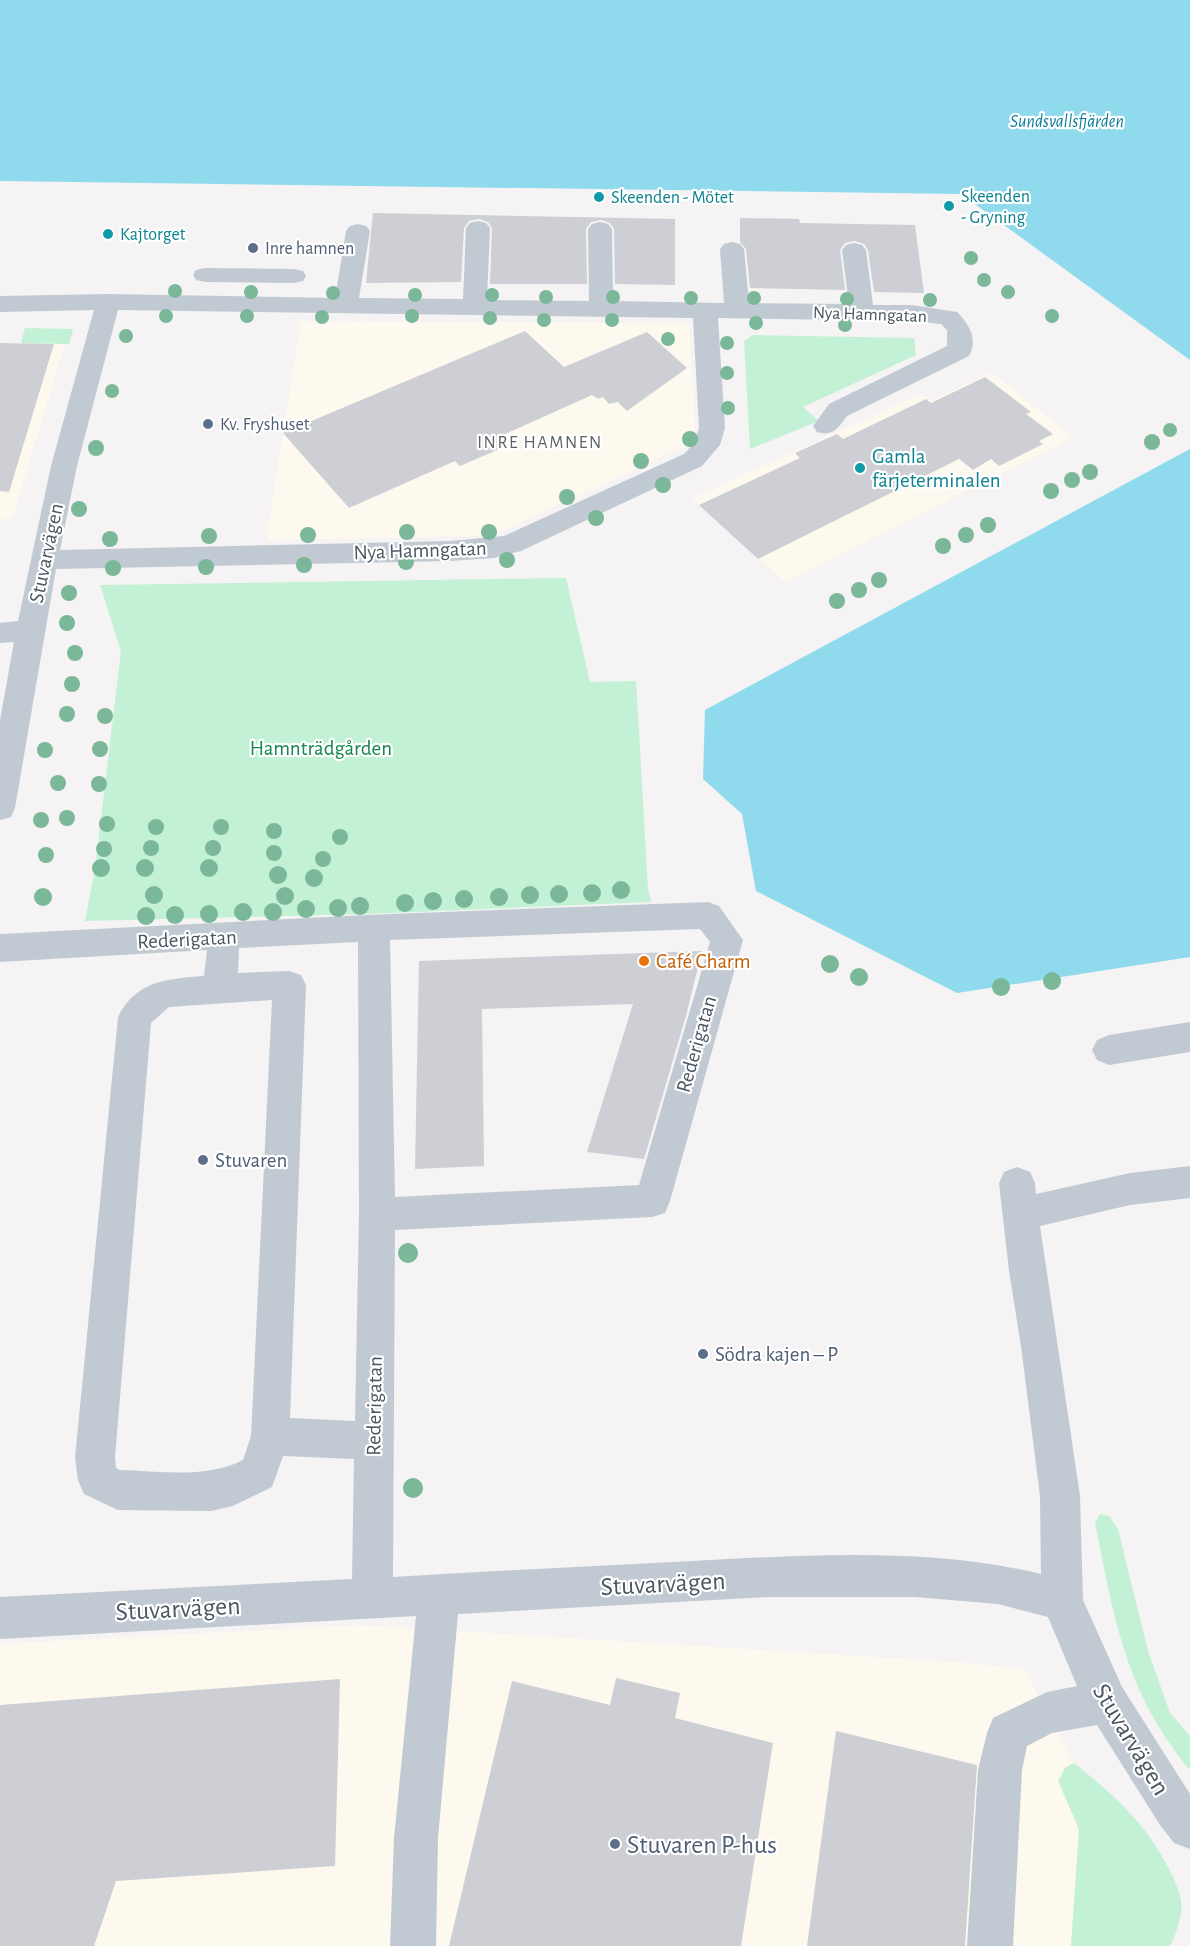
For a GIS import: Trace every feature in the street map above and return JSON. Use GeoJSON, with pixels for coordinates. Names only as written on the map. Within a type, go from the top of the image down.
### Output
{"type":"FeatureCollection","features":[{"type":"Feature","properties":{"kind":"street"},"geometry":{"type":"LineString","coordinates":[[475,306],[478,228]]}},
{"type":"Feature","properties":{"kind":"street"},"geometry":{"type":"LineString","coordinates":[[600,229],[601,308]]}},
{"type":"Feature","properties":{"kind":"street"},"geometry":{"type":"LineString","coordinates":[[346,306],[358,231]]}},
{"type":"Feature","properties":{"kind":"street"},"geometry":{"type":"LineString","coordinates":[[732,249],[737,311]]}},
{"type":"Feature","properties":{"kind":"street"},"geometry":{"type":"LineString","coordinates":[[854,250],[862,312]]}},
{"type":"Feature","properties":{"kind":"street"},"geometry":{"type":"LineString","coordinates":[[205,275],[294,276]]}},
{"type":"Feature","properties":{"kind":"street","name":"Nya Hamngatan"},"geometry":{"type":"LineString","coordinates":[[2,303],[108,302],[862,312],[948,317],[959,328],[960,350],[838,410],[826,426]]}},
{"type":"Feature","properties":{"kind":"street","name":"Stuvarvägen"},"geometry":{"type":"LineString","coordinates":[[0,808],[30,630],[64,466],[108,302]]}},
{"type":"Feature","properties":{"kind":"street","name":"Nya Hamngatan"},"geometry":{"type":"LineString","coordinates":[[45,560],[450,551],[494,548],[511,544],[693,460],[707,445],[712,428],[705,310]]}},
{"type":"Feature","properties":{"kind":"street"},"geometry":{"type":"LineString","coordinates":[[0,633],[30,630]]}},
{"type":"Feature","properties":{"kind":"street","name":"Rederigatan"},"geometry":{"type":"LineString","coordinates":[[0,948],[708,915],[727,940],[652,1201],[376,1214]]}},
{"type":"Feature","properties":{"kind":"street","name":"Rederigatan"},"geometry":{"type":"LineString","coordinates":[[372,1598],[376,1214],[374,929]]}},
{"type":"Feature","properties":{"kind":"street"},"geometry":{"type":"LineString","coordinates":[[220,988],[224,937]]}},
{"type":"Feature","properties":{"kind":"street"},"geometry":{"type":"LineString","coordinates":[[289,985],[270,1437],[258,1473],[233,1486],[211,1491],[118,1490],[98,1480],[94,1458],[135,1017],[161,994],[220,988],[289,985]]}},
{"type":"Feature","properties":{"kind":"street"},"geometry":{"type":"LineString","coordinates":[[1109,1050],[1190,1037]]}},
{"type":"Feature","properties":{"kind":"street"},"geometry":{"type":"LineString","coordinates":[[1062,1600],[1060,1496],[1045,1379],[1027,1271],[1019,1198],[1190,1182]]}},
{"type":"Feature","properties":{"kind":"street"},"geometry":{"type":"LineString","coordinates":[[270,1437],[373,1441]]}},
{"type":"Feature","properties":{"kind":"street","name":"Stuvarvägen"},"geometry":{"type":"LineString","coordinates":[[0,1618],[769,1577],[915,1577],[998,1584],[1062,1600],[1089,1666],[1107,1702],[1175,1810],[1190,1827]]}},
{"type":"Feature","properties":{"kind":"street"},"geometry":{"type":"LineString","coordinates":[[413,1946],[416,1838],[438,1594]]}},
{"type":"Feature","properties":{"kind":"street"},"geometry":{"type":"LineString","coordinates":[[990,1946],[1000,1770],[1008,1733],[1047,1713],[1107,1702]]}},
{"type":"Feature","properties":{"kind":"shaded area"},"geometry":{"type":"Polygon","coordinates":[[[301,321],[689,323],[696,441],[491,536],[266,540],[301,321]]]}},
{"type":"Feature","properties":{"kind":"shaded area"},"geometry":{"type":"Polygon","coordinates":[[[0,343],[65,344],[12,519],[0,519],[0,343]]]}},
{"type":"Feature","properties":{"kind":"shaded area","name":"Gamla färjeterminalen"},"geometry":{"type":"Polygon","coordinates":[[[991,372],[1073,437],[785,582],[692,498],[922,393],[931,401],[991,372]]]}},
{"type":"Feature","properties":{"kind":"shaded area"},"geometry":{"type":"Polygon","coordinates":[[[359,1625],[958,1662],[1024,1669],[1074,1763],[1065,1768],[1058,1781],[1079,1829],[1071,1946],[0,1946],[0,1644],[359,1625]]]}},
{"type":"Feature","properties":{"kind":"green space"},"geometry":{"type":"Polygon","coordinates":[[[25,328],[73,329],[69,344],[21,343],[25,328]]]}},
{"type":"Feature","properties":{"kind":"green space"},"geometry":{"type":"Polygon","coordinates":[[[753,335],[914,338],[916,355],[803,407],[819,421],[750,449],[744,341],[753,335]]]}},
{"type":"Feature","properties":{"kind":"green space","name":"Hamnträdgården"},"geometry":{"type":"Polygon","coordinates":[[[566,578],[590,682],[636,681],[648,888],[651,902],[366,914],[85,921],[95,869],[121,651],[100,585],[566,578]]]}},
{"type":"Feature","properties":{"kind":"green space"},"geometry":{"type":"Polygon","coordinates":[[[1100,1514],[1109,1516],[1118,1529],[1148,1651],[1170,1713],[1190,1736],[1190,1770],[1150,1712],[1125,1653],[1116,1622],[1095,1522],[1100,1514]]]}},
{"type":"Feature","properties":{"kind":"green space"},"geometry":{"type":"Polygon","coordinates":[[[1074,1763],[1103,1787],[1140,1824],[1170,1871],[1179,1893],[1181,1913],[1170,1946],[1071,1946],[1079,1829],[1058,1781],[1065,1768],[1074,1763]]]}},
{"type":"Feature","properties":{"kind":"water","name":"Sundsvallsfjärden"},"geometry":{"type":"Polygon","coordinates":[[[0,0],[1190,0],[1190,360],[961,194],[0,181],[0,0]]]}},
{"type":"Feature","properties":{"kind":"water"},"geometry":{"type":"Polygon","coordinates":[[[1190,449],[1190,957],[957,993],[756,891],[742,814],[703,779],[705,710],[1190,449]]]}},
{"type":"Feature","properties":{"kind":"building"},"geometry":{"type":"Polygon","coordinates":[[[373,213],[675,219],[675,285],[615,284],[614,229],[610,223],[601,220],[591,222],[586,229],[587,284],[490,284],[492,228],[488,222],[479,219],[469,221],[464,228],[461,282],[366,283],[373,213]]]}},
{"type":"Feature","properties":{"kind":"building"},"geometry":{"type":"Polygon","coordinates":[[[740,218],[799,219],[800,223],[915,225],[924,293],[874,292],[868,250],[864,244],[855,241],[845,243],[840,250],[845,290],[750,288],[746,249],[740,242],[740,218]]]}},
{"type":"Feature","properties":{"kind":"building"},"geometry":{"type":"Polygon","coordinates":[[[525,331],[564,367],[647,332],[687,368],[627,411],[618,402],[609,404],[603,397],[598,399],[592,395],[496,438],[504,447],[460,466],[455,461],[349,508],[283,433],[525,331]]]}},
{"type":"Feature","properties":{"kind":"building"},"geometry":{"type":"Polygon","coordinates":[[[0,343],[54,344],[9,492],[0,491],[0,343]]]}},
{"type":"Feature","properties":{"kind":"building","name":"Gamla färjeterminalen"},"geometry":{"type":"Polygon","coordinates":[[[985,377],[1031,412],[1026,414],[1053,434],[1039,441],[1043,444],[999,466],[991,459],[973,470],[959,459],[758,559],[699,505],[800,458],[795,453],[837,434],[843,439],[926,399],[931,403],[985,377]]]}},
{"type":"Feature","properties":{"kind":"building"},"geometry":{"type":"Polygon","coordinates":[[[702,951],[687,1012],[644,1159],[587,1152],[633,1004],[482,1009],[484,1166],[415,1169],[419,961],[702,951]]]}},
{"type":"Feature","properties":{"kind":"building","name":"Stuvaren P-hus"},"geometry":{"type":"Polygon","coordinates":[[[616,1678],[680,1693],[675,1718],[773,1743],[741,1946],[449,1946],[512,1681],[610,1705],[616,1678]]]}},
{"type":"Feature","properties":{"kind":"building"},"geometry":{"type":"Polygon","coordinates":[[[340,1679],[335,1866],[116,1881],[94,1946],[0,1946],[0,1705],[340,1679]]]}},
{"type":"Feature","properties":{"kind":"building"},"geometry":{"type":"Polygon","coordinates":[[[836,1731],[977,1765],[965,1946],[807,1946],[836,1731]]]}},
{"type":"Feature","properties":{"kind":"place","name":"Skeenden - Mötet"},"geometry":{"type":"Point","coordinates":[599,197]}},
{"type":"Feature","properties":{"kind":"place","name":"Skeenden - Gryning"},"geometry":{"type":"Point","coordinates":[949,206]}},
{"type":"Feature","properties":{"kind":"place","name":"Kajtorget"},"geometry":{"type":"Point","coordinates":[108,234]}},
{"type":"Feature","properties":{"kind":"place","name":"Inre hamnen"},"geometry":{"type":"Point","coordinates":[253,248]}},
{"type":"Feature","properties":{"kind":"place","name":"Kv. Fryshuset"},"geometry":{"type":"Point","coordinates":[208,424]}},
{"type":"Feature","properties":{"kind":"place","name":"Gamla färjeterminalen"},"geometry":{"type":"Point","coordinates":[860,468]}},
{"type":"Feature","properties":{"kind":"place","name":"Café Charm"},"geometry":{"type":"Point","coordinates":[644,961]}},
{"type":"Feature","properties":{"kind":"place","name":"Stuvaren"},"geometry":{"type":"Point","coordinates":[203,1160]}},
{"type":"Feature","properties":{"kind":"place","name":"Södra kajen – P"},"geometry":{"type":"Point","coordinates":[703,1354]}},
{"type":"Feature","properties":{"kind":"place","name":"Stuvaren P-hus"},"geometry":{"type":"Point","coordinates":[615,1844]}},
{"type":"Feature","properties":{"kind":"district","name":"INRE HAMNEN"},"geometry":{"type":"Point","coordinates":[540,442]}}]}
